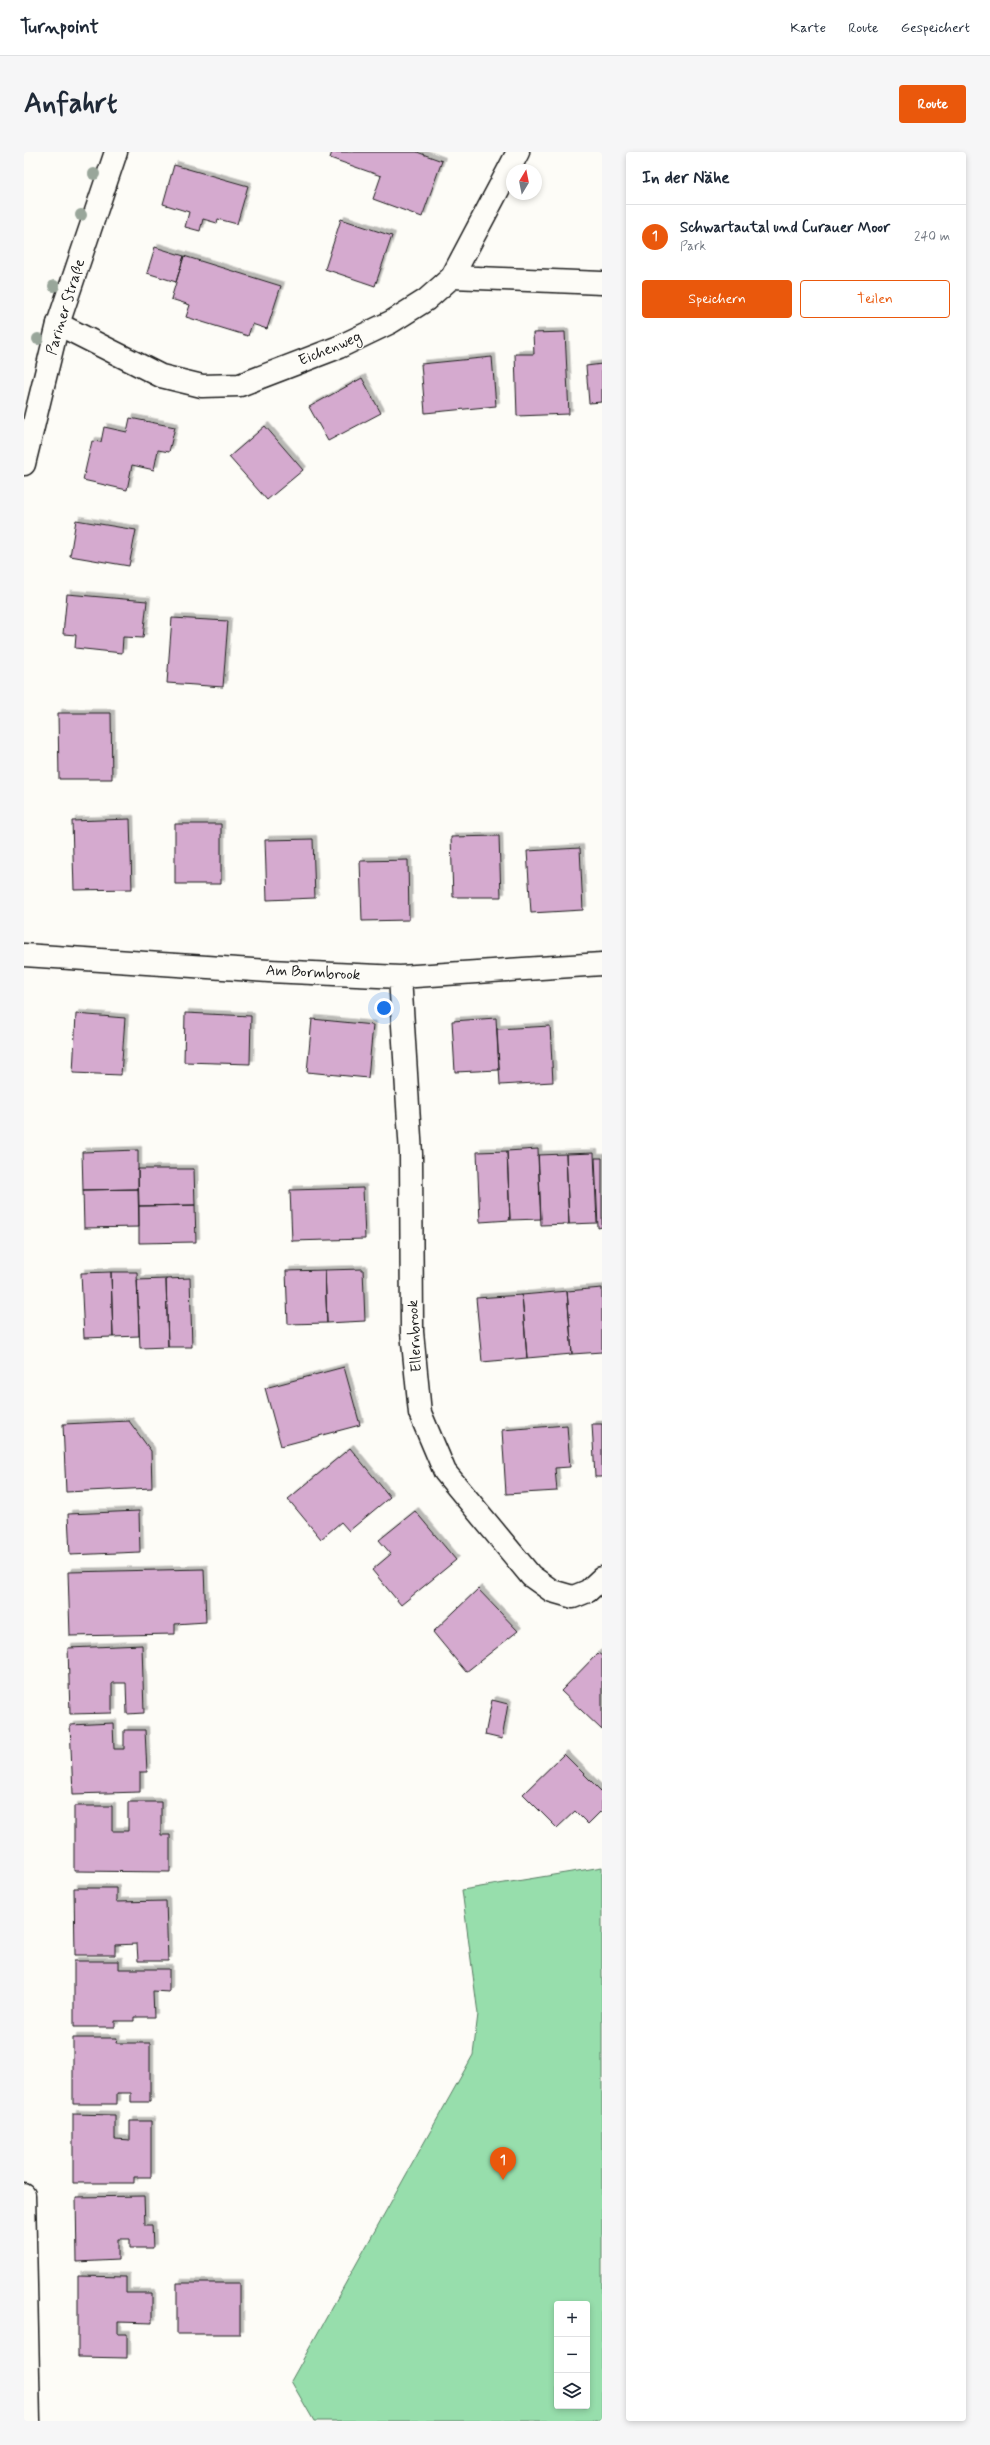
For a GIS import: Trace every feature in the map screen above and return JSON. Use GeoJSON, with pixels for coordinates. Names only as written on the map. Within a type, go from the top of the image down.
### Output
{"type":"FeatureCollection","features":[{"type":"Feature","properties":{"kind":"street","name":"Pariner Straße"},"geometry":{"type":"LineString","coordinates":[[24,464],[58,324],[116,152]]}},
{"type":"Feature","properties":{"kind":"street"},"geometry":{"type":"LineString","coordinates":[[518,152],[452,277],[602,283]]}},
{"type":"Feature","properties":{"kind":"street","name":"Eichenweg"},"geometry":{"type":"LineString","coordinates":[[58,324],[161,376],[202,386],[240,385],[339,347],[392,322],[426,300],[452,277]]}},
{"type":"Feature","properties":{"kind":"street","name":"Am Bormbrook"},"geometry":{"type":"LineString","coordinates":[[24,954],[269,971],[400,978],[602,964]]}},
{"type":"Feature","properties":{"kind":"street","name":"Ellernbrook"},"geometry":{"type":"LineString","coordinates":[[400,978],[411,1154],[412,1332],[420,1413],[445,1472],[531,1576],[552,1592],[573,1597],[588,1591],[602,1578]]}},
{"type":"Feature","properties":{"kind":"street"},"geometry":{"type":"LineString","coordinates":[[24,2195],[29,2421]]}},
{"type":"Feature","properties":{"kind":"green space"},"geometry":{"type":"Polygon","coordinates":[[[602,1867],[602,2421],[314,2421],[291,2381],[473,2055],[478,2014],[462,1890],[602,1867]]]}},
{"type":"Feature","properties":{"kind":"building"},"geometry":{"type":"Polygon","coordinates":[[[332,152],[417,152],[442,161],[422,217],[373,199],[381,176],[330,158],[332,152]]]}},
{"type":"Feature","properties":{"kind":"building"},"geometry":{"type":"Polygon","coordinates":[[[174,165],[248,186],[237,224],[218,219],[217,223],[203,219],[200,231],[185,227],[189,212],[163,204],[174,165]]]}},
{"type":"Feature","properties":{"kind":"building"},"geometry":{"type":"Polygon","coordinates":[[[341,219],[392,236],[375,286],[325,269],[341,219]]]}},
{"type":"Feature","properties":{"kind":"building"},"geometry":{"type":"Polygon","coordinates":[[[155,247],[184,256],[176,282],[147,273],[155,247]]]}},
{"type":"Feature","properties":{"kind":"building"},"geometry":{"type":"Polygon","coordinates":[[[184,256],[281,286],[267,329],[252,324],[248,336],[186,317],[190,305],[171,299],[184,256]]]}},
{"type":"Feature","properties":{"kind":"building"},"geometry":{"type":"Polygon","coordinates":[[[565,332],[569,414],[517,416],[515,354],[534,354],[533,333],[565,332]]]}},
{"type":"Feature","properties":{"kind":"building"},"geometry":{"type":"Polygon","coordinates":[[[492,357],[496,406],[425,413],[421,364],[492,357]]]}},
{"type":"Feature","properties":{"kind":"building"},"geometry":{"type":"Polygon","coordinates":[[[602,364],[602,402],[589,403],[586,366],[602,364]]]}},
{"type":"Feature","properties":{"kind":"building"},"geometry":{"type":"Polygon","coordinates":[[[362,378],[381,413],[328,441],[309,407],[362,378]]]}},
{"type":"Feature","properties":{"kind":"building"},"geometry":{"type":"Polygon","coordinates":[[[130,418],[175,427],[169,452],[158,450],[154,470],[132,465],[127,490],[83,480],[92,441],[101,442],[104,427],[127,432],[130,418]]]}},
{"type":"Feature","properties":{"kind":"building"},"geometry":{"type":"Polygon","coordinates":[[[265,426],[303,470],[267,500],[229,457],[265,426]]]}},
{"type":"Feature","properties":{"kind":"building"},"geometry":{"type":"Polygon","coordinates":[[[76,520],[136,530],[129,566],[70,556],[76,520]]]}},
{"type":"Feature","properties":{"kind":"building"},"geometry":{"type":"Polygon","coordinates":[[[67,594],[147,601],[143,638],[123,637],[122,653],[75,648],[76,635],[63,634],[67,594]]]}},
{"type":"Feature","properties":{"kind":"building"},"geometry":{"type":"Polygon","coordinates":[[[172,618],[228,621],[223,687],[167,683],[172,618]]]}},
{"type":"Feature","properties":{"kind":"building"},"geometry":{"type":"Polygon","coordinates":[[[58,713],[111,713],[112,779],[59,779],[58,713]]]}},
{"type":"Feature","properties":{"kind":"building"},"geometry":{"type":"Polygon","coordinates":[[[130,819],[132,889],[74,890],[72,821],[130,819]]]}},
{"type":"Feature","properties":{"kind":"building"},"geometry":{"type":"Polygon","coordinates":[[[175,824],[221,824],[221,884],[175,884],[175,824]]]}},
{"type":"Feature","properties":{"kind":"building"},"geometry":{"type":"Polygon","coordinates":[[[499,836],[501,897],[453,897],[451,837],[499,836]]]}},
{"type":"Feature","properties":{"kind":"building"},"geometry":{"type":"Polygon","coordinates":[[[313,839],[315,898],[267,900],[265,840],[313,839]]]}},
{"type":"Feature","properties":{"kind":"building"},"geometry":{"type":"Polygon","coordinates":[[[580,848],[583,910],[531,913],[527,851],[580,848]]]}},
{"type":"Feature","properties":{"kind":"building"},"geometry":{"type":"Polygon","coordinates":[[[408,860],[409,920],[362,921],[360,861],[408,860]]]}},
{"type":"Feature","properties":{"kind":"building"},"geometry":{"type":"Polygon","coordinates":[[[185,1013],[251,1016],[250,1064],[184,1062],[185,1013]]]}},
{"type":"Feature","properties":{"kind":"building"},"geometry":{"type":"Polygon","coordinates":[[[76,1014],[125,1018],[121,1075],[73,1073],[76,1014]]]}},
{"type":"Feature","properties":{"kind":"building"},"geometry":{"type":"Polygon","coordinates":[[[496,1018],[499,1070],[455,1072],[452,1021],[496,1018]]]}},
{"type":"Feature","properties":{"kind":"building"},"geometry":{"type":"Polygon","coordinates":[[[312,1019],[373,1025],[368,1078],[307,1072],[312,1019]]]}},
{"type":"Feature","properties":{"kind":"building"},"geometry":{"type":"Polygon","coordinates":[[[550,1026],[553,1082],[500,1085],[497,1029],[550,1026]]]}},
{"type":"Feature","properties":{"kind":"building"},"geometry":{"type":"Polygon","coordinates":[[[538,1149],[541,1219],[510,1220],[507,1151],[538,1149]]]}},
{"type":"Feature","properties":{"kind":"building"},"geometry":{"type":"Polygon","coordinates":[[[138,1150],[138,1189],[83,1190],[82,1152],[138,1150]]]}},
{"type":"Feature","properties":{"kind":"building"},"geometry":{"type":"Polygon","coordinates":[[[507,1151],[510,1220],[480,1222],[477,1152],[507,1151]]]}},
{"type":"Feature","properties":{"kind":"building"},"geometry":{"type":"Polygon","coordinates":[[[594,1153],[597,1223],[569,1224],[566,1154],[594,1153]]]}},
{"type":"Feature","properties":{"kind":"building"},"geometry":{"type":"Polygon","coordinates":[[[566,1154],[569,1224],[541,1225],[538,1155],[566,1154]]]}},
{"type":"Feature","properties":{"kind":"building"},"geometry":{"type":"Polygon","coordinates":[[[595,1158],[602,1158],[602,1227],[598,1228],[595,1158]]]}},
{"type":"Feature","properties":{"kind":"building"},"geometry":{"type":"Polygon","coordinates":[[[138,1169],[194,1169],[195,1205],[139,1206],[138,1169]]]}},
{"type":"Feature","properties":{"kind":"building"},"geometry":{"type":"Polygon","coordinates":[[[363,1188],[365,1239],[292,1241],[290,1190],[363,1188]]]}},
{"type":"Feature","properties":{"kind":"building"},"geometry":{"type":"Polygon","coordinates":[[[138,1189],[139,1227],[84,1228],[83,1190],[138,1189]]]}},
{"type":"Feature","properties":{"kind":"building"},"geometry":{"type":"Polygon","coordinates":[[[195,1205],[196,1242],[139,1243],[139,1206],[195,1205]]]}},
{"type":"Feature","properties":{"kind":"building"},"geometry":{"type":"Polygon","coordinates":[[[363,1269],[365,1321],[327,1323],[325,1270],[363,1269]]]}},
{"type":"Feature","properties":{"kind":"building"},"geometry":{"type":"Polygon","coordinates":[[[325,1270],[327,1323],[288,1324],[286,1271],[325,1270]]]}},
{"type":"Feature","properties":{"kind":"building"},"geometry":{"type":"Polygon","coordinates":[[[111,1272],[113,1337],[84,1338],[81,1273],[111,1272]]]}},
{"type":"Feature","properties":{"kind":"building"},"geometry":{"type":"Polygon","coordinates":[[[111,1272],[137,1272],[139,1336],[113,1337],[111,1272]]]}},
{"type":"Feature","properties":{"kind":"building"},"geometry":{"type":"Polygon","coordinates":[[[190,1278],[192,1347],[168,1347],[166,1279],[190,1278]]]}},
{"type":"Feature","properties":{"kind":"building"},"geometry":{"type":"Polygon","coordinates":[[[166,1279],[168,1347],[140,1348],[137,1280],[166,1279]]]}},
{"type":"Feature","properties":{"kind":"building"},"geometry":{"type":"Polygon","coordinates":[[[602,1288],[602,1352],[572,1354],[567,1291],[602,1288]]]}},
{"type":"Feature","properties":{"kind":"building"},"geometry":{"type":"Polygon","coordinates":[[[567,1291],[572,1354],[527,1358],[522,1295],[567,1291]]]}},
{"type":"Feature","properties":{"kind":"building"},"geometry":{"type":"Polygon","coordinates":[[[522,1295],[527,1358],[482,1362],[476,1298],[522,1295]]]}},
{"type":"Feature","properties":{"kind":"building"},"geometry":{"type":"Polygon","coordinates":[[[344,1367],[360,1425],[281,1446],[265,1388],[344,1367]]]}},
{"type":"Feature","properties":{"kind":"building"},"geometry":{"type":"Polygon","coordinates":[[[129,1421],[151,1451],[152,1488],[66,1492],[63,1424],[129,1421]]]}},
{"type":"Feature","properties":{"kind":"building"},"geometry":{"type":"Polygon","coordinates":[[[592,1424],[602,1424],[602,1477],[595,1477],[592,1424]]]}},
{"type":"Feature","properties":{"kind":"building"},"geometry":{"type":"Polygon","coordinates":[[[567,1425],[570,1467],[555,1468],[557,1491],[506,1494],[502,1430],[567,1425]]]}},
{"type":"Feature","properties":{"kind":"building"},"geometry":{"type":"Polygon","coordinates":[[[350,1448],[390,1497],[349,1531],[341,1522],[321,1539],[288,1499],[350,1448]]]}},
{"type":"Feature","properties":{"kind":"building"},"geometry":{"type":"Polygon","coordinates":[[[139,1511],[140,1552],[70,1555],[68,1514],[139,1511]]]}},
{"type":"Feature","properties":{"kind":"building"},"geometry":{"type":"Polygon","coordinates":[[[415,1511],[456,1560],[401,1605],[372,1570],[391,1554],[379,1540],[415,1511]]]}},
{"type":"Feature","properties":{"kind":"building"},"geometry":{"type":"Polygon","coordinates":[[[204,1569],[206,1622],[175,1624],[175,1634],[70,1636],[68,1572],[204,1569]]]}},
{"type":"Feature","properties":{"kind":"building"},"geometry":{"type":"Polygon","coordinates":[[[478,1589],[518,1631],[466,1672],[433,1632],[478,1589]]]}},
{"type":"Feature","properties":{"kind":"building"},"geometry":{"type":"Polygon","coordinates":[[[142,1645],[144,1713],[127,1714],[126,1683],[112,1683],[112,1713],[70,1714],[68,1648],[142,1645]]]}},
{"type":"Feature","properties":{"kind":"building"},"geometry":{"type":"Polygon","coordinates":[[[598,1653],[602,1656],[602,1730],[561,1691],[598,1653]]]}},
{"type":"Feature","properties":{"kind":"building"},"geometry":{"type":"Polygon","coordinates":[[[492,1700],[508,1704],[502,1739],[485,1735],[492,1700]]]}},
{"type":"Feature","properties":{"kind":"building"},"geometry":{"type":"Polygon","coordinates":[[[113,1723],[114,1749],[124,1749],[124,1730],[145,1730],[147,1772],[140,1772],[140,1792],[73,1794],[70,1725],[113,1723]]]}},
{"type":"Feature","properties":{"kind":"building"},"geometry":{"type":"Polygon","coordinates":[[[564,1754],[602,1792],[602,1810],[588,1824],[575,1811],[557,1828],[523,1794],[564,1754]]]}},
{"type":"Feature","properties":{"kind":"building"},"geometry":{"type":"Polygon","coordinates":[[[128,1802],[161,1802],[161,1835],[170,1835],[170,1872],[74,1871],[74,1806],[112,1806],[112,1831],[128,1831],[128,1802]]]}},
{"type":"Feature","properties":{"kind":"building"},"geometry":{"type":"Polygon","coordinates":[[[74,1888],[116,1888],[116,1902],[166,1901],[168,1961],[138,1961],[137,1944],[115,1945],[115,1955],[75,1955],[74,1888]]]}},
{"type":"Feature","properties":{"kind":"building"},"geometry":{"type":"Polygon","coordinates":[[[74,1961],[119,1961],[119,1969],[169,1969],[169,1992],[153,1991],[154,2017],[134,2017],[134,2021],[115,2021],[115,2027],[74,2027],[74,1961]]]}},
{"type":"Feature","properties":{"kind":"building"},"geometry":{"type":"Polygon","coordinates":[[[73,2038],[117,2038],[116,2043],[150,2043],[150,2102],[131,2102],[131,2093],[117,2093],[117,2104],[73,2104],[73,2038]]]}},
{"type":"Feature","properties":{"kind":"building"},"geometry":{"type":"Polygon","coordinates":[[[73,2114],[115,2115],[115,2139],[130,2140],[130,2121],[151,2121],[151,2177],[134,2177],[134,2183],[73,2183],[73,2114]]]}},
{"type":"Feature","properties":{"kind":"building"},"geometry":{"type":"Polygon","coordinates":[[[144,2196],[145,2225],[152,2225],[153,2248],[130,2248],[130,2239],[118,2239],[118,2260],[77,2262],[76,2197],[144,2196]]]}},
{"type":"Feature","properties":{"kind":"building"},"geometry":{"type":"Polygon","coordinates":[[[78,2276],[126,2277],[126,2293],[152,2293],[152,2323],[118,2322],[118,2334],[127,2334],[127,2358],[78,2357],[78,2276]]]}},
{"type":"Feature","properties":{"kind":"building"},"geometry":{"type":"Polygon","coordinates":[[[177,2283],[240,2283],[240,2334],[177,2334],[177,2283]]]}},
{"type":"Feature","properties":{"kind":"place","name":"Schwartautal und Curauer Moor"},"geometry":{"type":"Point","coordinates":[503,2180]}}]}
